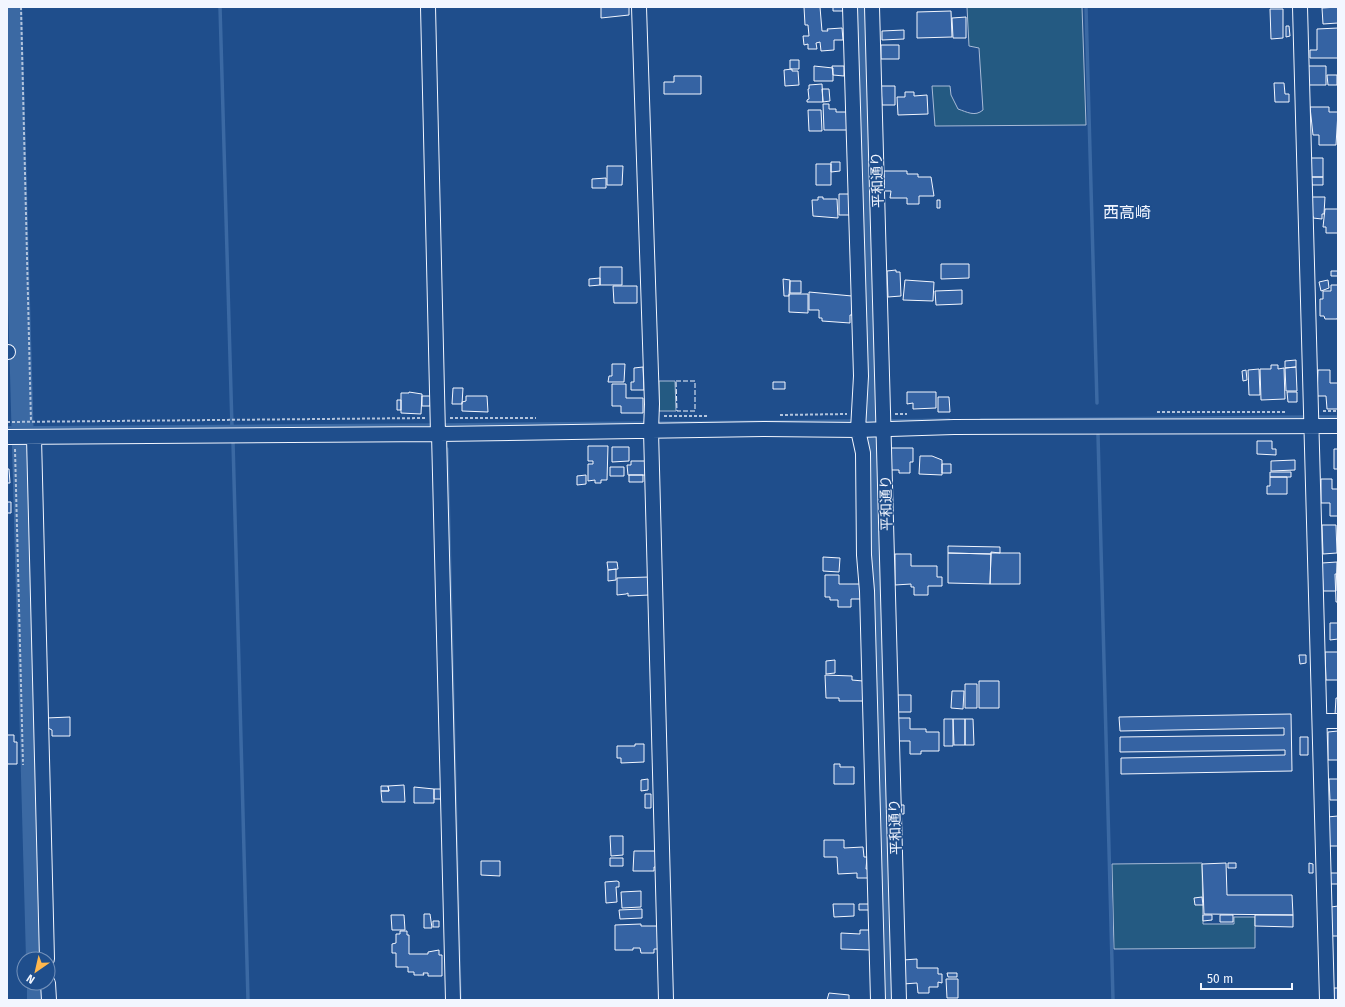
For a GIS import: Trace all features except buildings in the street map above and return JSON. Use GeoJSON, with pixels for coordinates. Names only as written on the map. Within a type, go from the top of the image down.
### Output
{"type":"FeatureCollection","features":[{"type":"Feature","properties":{"kind":"street"},"geometry":{"type":"LineString","coordinates":[[428,7],[438,427],[452,884],[453,1000]]}},
{"type":"Feature","properties":{"kind":"street"},"geometry":{"type":"LineString","coordinates":[[639,7],[652,396],[651,426],[666,1000]]}},
{"type":"Feature","properties":{"kind":"street"},"geometry":{"type":"LineString","coordinates":[[850,7],[861,370],[859,425],[863,453],[864,555],[867,591],[878,1000]]}},
{"type":"Feature","properties":{"kind":"street","name":"平和通り"},"geometry":{"type":"LineString","coordinates":[[872,7],[899,1000]]}},
{"type":"Feature","properties":{"kind":"street"},"geometry":{"type":"LineString","coordinates":[[1300,7],[1327,1000]]}},
{"type":"Feature","properties":{"kind":"street"},"geometry":{"type":"LineString","coordinates":[[47,951],[24,432],[438,427],[859,425],[954,427],[1311,420],[1338,426]]}},
{"type":"Feature","properties":{"kind":"street"},"geometry":{"type":"LineString","coordinates":[[1320,721],[1338,721]]}},
{"type":"Feature","properties":{"kind":"path"},"geometry":{"type":"LineString","coordinates":[[21,7],[24,432],[23,765]]}},
{"type":"Feature","properties":{"kind":"path"},"geometry":{"type":"LineString","coordinates":[[24,432],[229,420],[438,427]]}},
{"type":"Feature","properties":{"kind":"path"},"geometry":{"type":"LineString","coordinates":[[7,422],[15,422],[24,432]]}},
{"type":"Feature","properties":{"kind":"shaded area"},"geometry":{"type":"Polygon","coordinates":[[[967,7],[1082,7],[1086,125],[935,126],[932,86],[950,86],[951,95],[958,109],[974,114],[983,110],[979,48],[969,46],[967,7]]]}},
{"type":"Feature","properties":{"kind":"shaded area"},"geometry":{"type":"Polygon","coordinates":[[[7,205],[10,205],[13,288],[7,288],[7,205]]]}},
{"type":"Feature","properties":{"kind":"shaded area"},"geometry":{"type":"Polygon","coordinates":[[[659,381],[675,381],[676,411],[659,411],[659,381]]]}},
{"type":"Feature","properties":{"kind":"shaded area"},"geometry":{"type":"Polygon","coordinates":[[[1202,863],[1203,924],[1234,924],[1234,917],[1255,917],[1255,948],[1114,949],[1112,864],[1202,863]]]}},
{"type":"Feature","properties":{"kind":"waterway"},"geometry":{"type":"LineString","coordinates":[[11,7],[37,951]]}},
{"type":"Feature","properties":{"kind":"waterway"},"geometry":{"type":"LineString","coordinates":[[220,7],[232,427]]}},
{"type":"Feature","properties":{"kind":"waterway"},"geometry":{"type":"LineString","coordinates":[[860,7],[887,1000]]}},
{"type":"Feature","properties":{"kind":"waterway"},"geometry":{"type":"LineString","coordinates":[[1086,7],[1097,403]]}},
{"type":"Feature","properties":{"kind":"waterway"},"geometry":{"type":"LineString","coordinates":[[7,64],[12,64]]}},
{"type":"Feature","properties":{"kind":"waterway"},"geometry":{"type":"LineString","coordinates":[[981,420],[1309,417]]}},
{"type":"Feature","properties":{"kind":"waterway"},"geometry":{"type":"LineString","coordinates":[[1315,417],[1338,417]]}},
{"type":"Feature","properties":{"kind":"waterway"},"geometry":{"type":"LineString","coordinates":[[887,421],[949,420]]}},
{"type":"Feature","properties":{"kind":"waterway"},"geometry":{"type":"LineString","coordinates":[[655,423],[855,421]]}},
{"type":"Feature","properties":{"kind":"waterway"},"geometry":{"type":"LineString","coordinates":[[861,421],[881,421]]}},
{"type":"Feature","properties":{"kind":"waterway"},"geometry":{"type":"LineString","coordinates":[[441,425],[649,423]]}},
{"type":"Feature","properties":{"kind":"waterway"},"geometry":{"type":"LineString","coordinates":[[7,428],[435,425]]}},
{"type":"Feature","properties":{"kind":"waterway"},"geometry":{"type":"LineString","coordinates":[[1098,435],[1113,1000]]}},
{"type":"Feature","properties":{"kind":"waterway"},"geometry":{"type":"LineString","coordinates":[[233,442],[248,1000]]}},
{"type":"Feature","properties":{"kind":"waterway"},"geometry":{"type":"LineString","coordinates":[[447,449],[460,1000]]}},
{"type":"Feature","properties":{"kind":"waterway"},"geometry":{"type":"LineString","coordinates":[[38,991],[38,1000]]}},
{"type":"Feature","properties":{"kind":"fence"},"geometry":{"type":"LineString","coordinates":[[676,381],[695,381],[695,411],[677,411],[676,381]]}},
{"type":"Feature","properties":{"kind":"district","name":"西高崎"},"geometry":{"type":"Point","coordinates":[1127,212]}}]}
